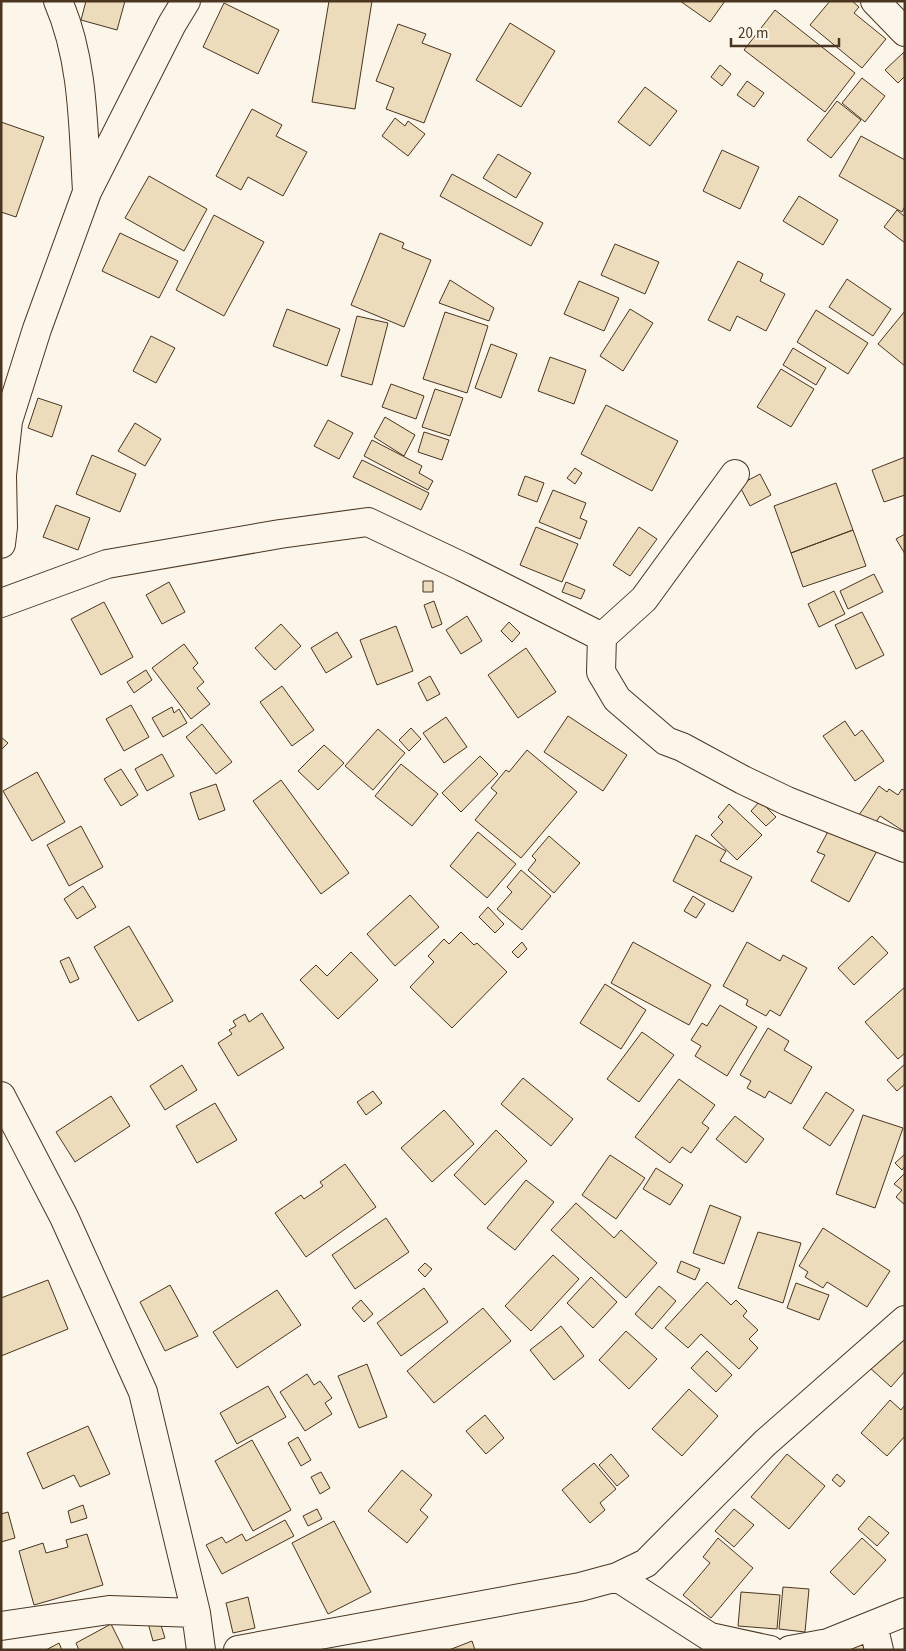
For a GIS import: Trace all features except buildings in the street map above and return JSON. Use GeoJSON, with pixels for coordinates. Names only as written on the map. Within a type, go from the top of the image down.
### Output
{"type":"FeatureCollection","features":[{"type":"Feature","properties":{"kind":"street"},"geometry":{"type":"LineString","coordinates":[[58,1],[66,20],[80,81],[87,192]]}},
{"type":"Feature","properties":{"kind":"street"},"geometry":{"type":"LineString","coordinates":[[1,544],[3,527],[4,420],[87,192],[172,24],[186,1]]}},
{"type":"Feature","properties":{"kind":"street"},"geometry":{"type":"LineString","coordinates":[[875,1],[905,32]]}},
{"type":"Feature","properties":{"kind":"street"},"geometry":{"type":"LineString","coordinates":[[735,474],[644,599],[602,637],[602,672],[617,700],[666,740],[787,801],[905,848]]}},
{"type":"Feature","properties":{"kind":"street"},"geometry":{"type":"LineString","coordinates":[[1,603],[107,564],[280,534],[368,522],[602,637]]}},
{"type":"Feature","properties":{"kind":"street"},"geometry":{"type":"LineString","coordinates":[[1,1096],[64,1217],[143,1392],[196,1612],[201,1650]]}},
{"type":"Feature","properties":{"kind":"street"},"geometry":{"type":"LineString","coordinates":[[238,1650],[580,1586],[618,1577],[646,1563],[765,1443],[905,1320]]}},
{"type":"Feature","properties":{"kind":"street"},"geometry":{"type":"LineString","coordinates":[[618,1577],[710,1637],[770,1650]]}},
{"type":"Feature","properties":{"kind":"street"},"geometry":{"type":"LineString","coordinates":[[1,1626],[109,1610],[196,1612]]}},
{"type":"Feature","properties":{"kind":"street"},"geometry":{"type":"LineString","coordinates":[[790,1650],[876,1637],[905,1612]]}}]}
